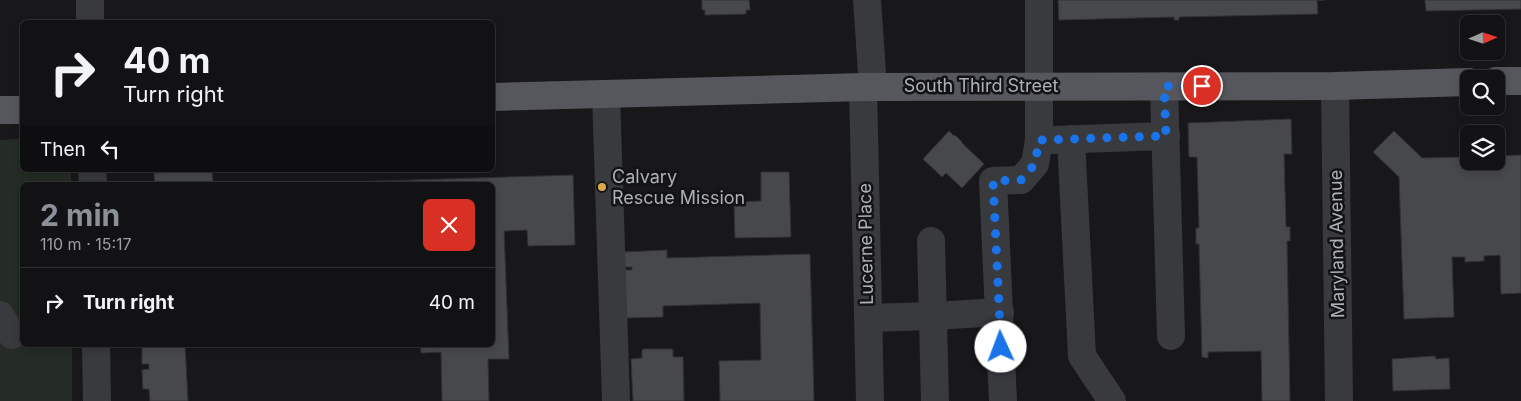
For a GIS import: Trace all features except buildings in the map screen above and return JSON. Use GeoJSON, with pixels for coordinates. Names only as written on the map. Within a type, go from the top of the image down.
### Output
{"type":"FeatureCollection","features":[{"type":"Feature","properties":{"kind":"main road"},"geometry":{"type":"LineString","coordinates":[[1505,82],[1521,81]]}},
{"type":"Feature","properties":{"kind":"main road","name":"South Third Street"},"geometry":{"type":"LineString","coordinates":[[495,97],[868,87],[1335,86],[1460,82]]}},
{"type":"Feature","properties":{"kind":"main road"},"geometry":{"type":"LineString","coordinates":[[0,110],[20,110]]}},
{"type":"Feature","properties":{"kind":"street"},"geometry":{"type":"LineString","coordinates":[[90,0],[90,20]]}},
{"type":"Feature","properties":{"kind":"street","name":"Lucerne Place"},"geometry":{"type":"LineString","coordinates":[[867,0],[870,401]]}},
{"type":"Feature","properties":{"kind":"street"},"geometry":{"type":"LineString","coordinates":[[1003,401],[993,181],[1021,180],[1035,164],[1039,140],[1039,0]]}},
{"type":"Feature","properties":{"kind":"street"},"geometry":{"type":"LineString","coordinates":[[1164,86],[1171,336]]}},
{"type":"Feature","properties":{"kind":"street","name":"Maryland Avenue"},"geometry":{"type":"LineString","coordinates":[[1335,86],[1339,401]]}},
{"type":"Feature","properties":{"kind":"street"},"geometry":{"type":"LineString","coordinates":[[606,94],[616,401]]}},
{"type":"Feature","properties":{"kind":"street"},"geometry":{"type":"LineString","coordinates":[[1039,140],[1166,136]]}},
{"type":"Feature","properties":{"kind":"street"},"geometry":{"type":"LineString","coordinates":[[1071,139],[1082,356],[1112,401]]}},
{"type":"Feature","properties":{"kind":"street"},"geometry":{"type":"LineString","coordinates":[[931,241],[935,401]]}},
{"type":"Feature","properties":{"kind":"street"},"geometry":{"type":"LineString","coordinates":[[868,318],[1000,312]]}},
{"type":"Feature","properties":{"kind":"street"},"geometry":{"type":"LineString","coordinates":[[96,347],[97,401]]}},
{"type":"Feature","properties":{"kind":"shaded area"},"geometry":{"type":"Polygon","coordinates":[[[20,139],[20,172],[71,172],[71,182],[20,182],[20,347],[72,347],[72,401],[0,401],[0,140],[20,139]]]}},
{"type":"Feature","properties":{"kind":"place","name":"Calvary Rescue Mission"},"geometry":{"type":"Point","coordinates":[602,187]}},
{"type":"Feature","properties":{"kind":"route"},"geometry":{"type":"LineString","coordinates":[[1001,347],[993,181],[1021,180],[1035,164],[1039,140],[1166,136],[1164,86],[1202,86]]}}]}
